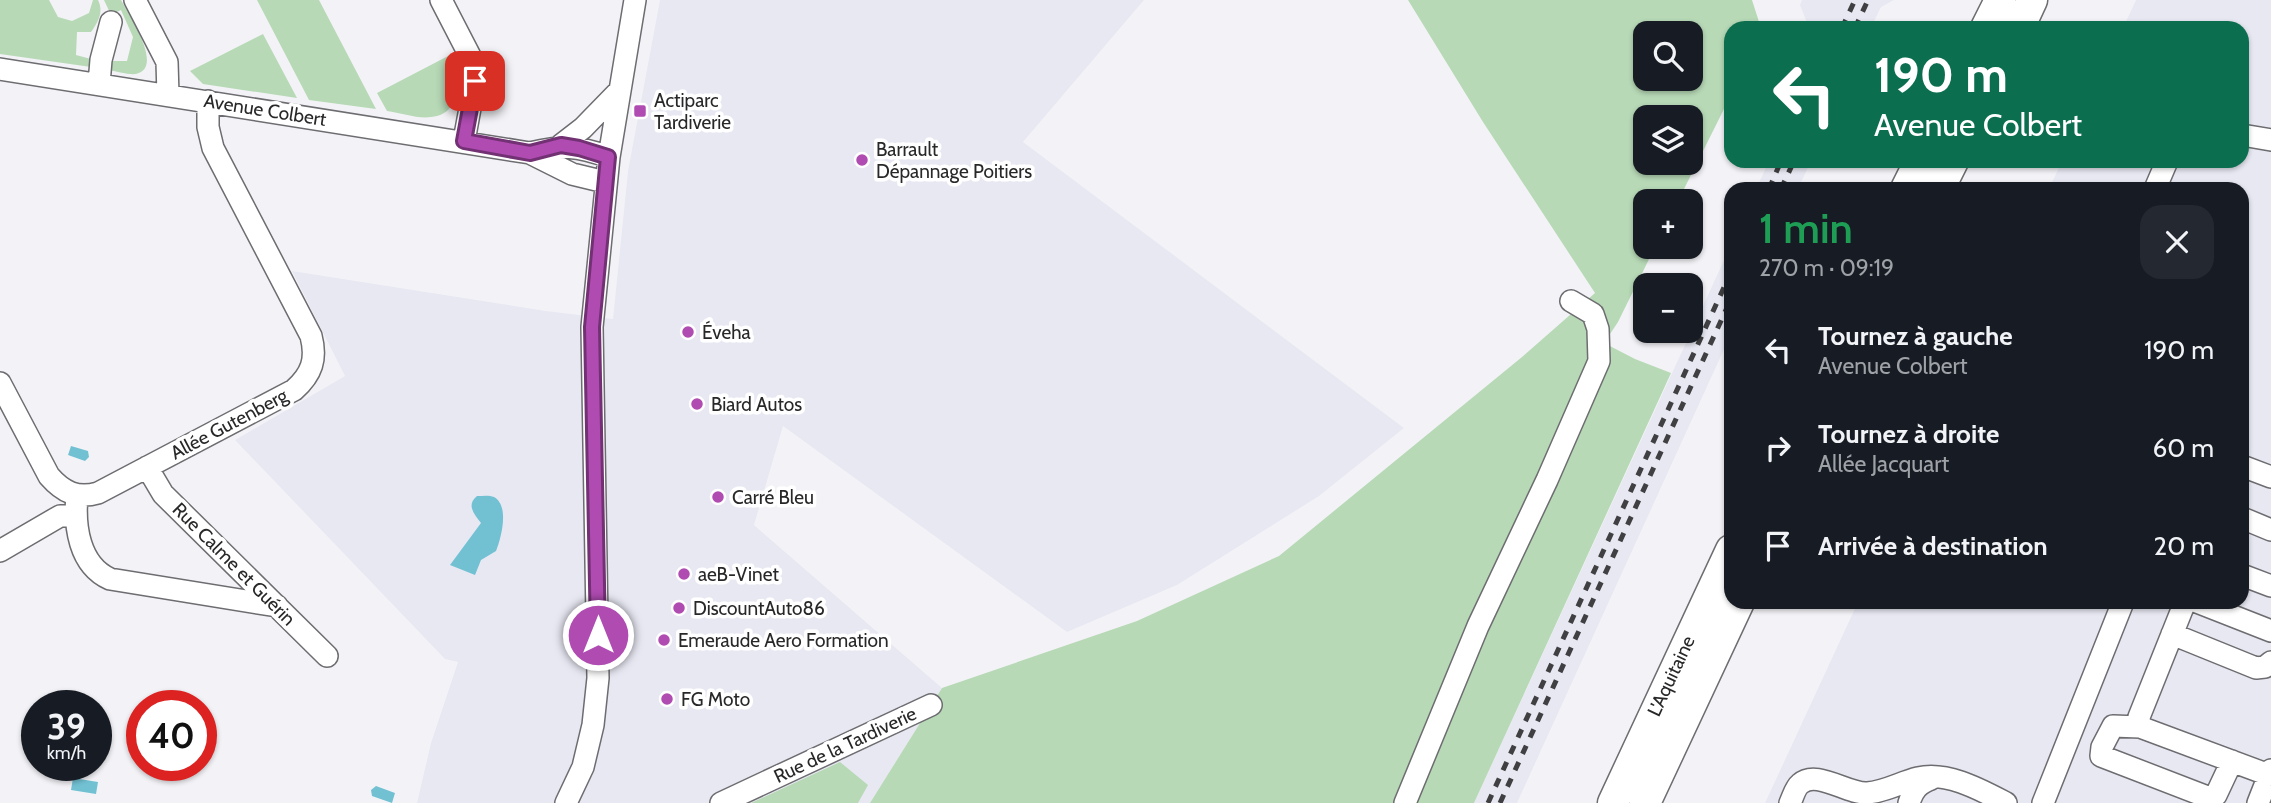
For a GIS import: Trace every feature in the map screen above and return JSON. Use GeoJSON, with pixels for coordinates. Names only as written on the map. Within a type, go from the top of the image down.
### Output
{"type":"FeatureCollection","features":[{"type":"Feature","properties":{"kind":"highway"},"geometry":{"type":"LineString","coordinates":[[1990,21],[2000,0]]}},
{"type":"Feature","properties":{"kind":"highway"},"geometry":{"type":"LineString","coordinates":[[2022,21],[2032,0]]}},
{"type":"Feature","properties":{"kind":"highway","name":"L'Aquitaine"},"geometry":{"type":"LineString","coordinates":[[1613,803],[1724,565]]}},
{"type":"Feature","properties":{"kind":"highway","name":"L'Aquitaine"},"geometry":{"type":"LineString","coordinates":[[1645,803],[1737,609]]}},
{"type":"Feature","properties":{"kind":"street"},"geometry":{"type":"LineString","coordinates":[[135,0],[167,62],[168,95]]}},
{"type":"Feature","properties":{"kind":"street"},"geometry":{"type":"LineString","coordinates":[[441,0],[472,60],[475,81],[464,141]]}},
{"type":"Feature","properties":{"kind":"street"},"geometry":{"type":"LineString","coordinates":[[566,803],[583,767],[593,724],[598,678],[592,327],[608,157],[635,0]]}},
{"type":"Feature","properties":{"kind":"street"},"geometry":{"type":"LineString","coordinates":[[99,84],[111,22]]}},
{"type":"Feature","properties":{"kind":"street","name":"Avenue Colbert"},"geometry":{"type":"LineString","coordinates":[[0,69],[530,153],[572,174],[605,182]]}},
{"type":"Feature","properties":{"kind":"street","name":"Avenue Colbert"},"geometry":{"type":"LineString","coordinates":[[561,145],[589,122],[620,90]]}},
{"type":"Feature","properties":{"kind":"street","name":"Allée Gutenberg"},"geometry":{"type":"LineString","coordinates":[[0,551],[98,493],[293,390],[305,380],[313,364],[311,336],[213,148],[208,127],[208,101]]}},
{"type":"Feature","properties":{"kind":"street"},"geometry":{"type":"LineString","coordinates":[[2249,136],[2271,140]]}},
{"type":"Feature","properties":{"kind":"street","name":"Avenue Colbert"},"geometry":{"type":"LineString","coordinates":[[530,153],[561,145],[608,157]]}},
{"type":"Feature","properties":{"kind":"street"},"geometry":{"type":"LineString","coordinates":[[1405,803],[1478,626],[1547,480],[1599,361],[1598,329],[1593,314],[1571,301]]}},
{"type":"Feature","properties":{"kind":"street"},"geometry":{"type":"LineString","coordinates":[[0,383],[49,477],[76,506],[78,538],[99,574],[110,579],[277,606]]}},
{"type":"Feature","properties":{"kind":"street","name":"Rue Calme et Guérin"},"geometry":{"type":"LineString","coordinates":[[147,467],[163,494],[327,656]]}},
{"type":"Feature","properties":{"kind":"street"},"geometry":{"type":"LineString","coordinates":[[2249,469],[2271,477]]}},
{"type":"Feature","properties":{"kind":"street"},"geometry":{"type":"LineString","coordinates":[[2249,520],[2269,524]]}},
{"type":"Feature","properties":{"kind":"street"},"geometry":{"type":"LineString","coordinates":[[2249,578],[2271,586]]}},
{"type":"Feature","properties":{"kind":"street"},"geometry":{"type":"LineString","coordinates":[[2043,803],[2120,609]]}},
{"type":"Feature","properties":{"kind":"street"},"geometry":{"type":"LineString","coordinates":[[2140,727],[2139,717],[2182,609]]}},
{"type":"Feature","properties":{"kind":"street"},"geometry":{"type":"LineString","coordinates":[[2215,609],[2271,631]]}},
{"type":"Feature","properties":{"kind":"street"},"geometry":{"type":"LineString","coordinates":[[2172,634],[2256,668],[2265,667],[2271,662]]}},
{"type":"Feature","properties":{"kind":"street","name":"Rue de la Tardiverie"},"geometry":{"type":"LineString","coordinates":[[721,803],[931,705]]}},
{"type":"Feature","properties":{"kind":"street"},"geometry":{"type":"LineString","coordinates":[[2232,761],[2216,794],[2210,798],[2101,755],[2112,726],[2140,727],[2270,773],[2258,803]]}},
{"type":"Feature","properties":{"kind":"street"},"geometry":{"type":"LineString","coordinates":[[1909,803],[1917,786],[1936,777]]}},
{"type":"Feature","properties":{"kind":"street"},"geometry":{"type":"LineString","coordinates":[[1790,803],[1799,784],[1808,779],[1817,778],[1847,791],[1886,797],[1919,778],[1936,777],[1961,783],[2006,803]]}},
{"type":"Feature","properties":{"kind":"shaded area"},"geometry":{"type":"Polygon","coordinates":[[[660,0],[1144,0],[1023,142],[1404,428],[1319,496],[1177,585],[1067,632],[783,426],[754,525],[942,688],[870,803],[417,803],[431,743],[458,662],[445,659],[235,440],[345,376],[292,271],[613,319],[628,171],[660,0]]]}},
{"type":"Feature","properties":{"kind":"shaded area"},"geometry":{"type":"Polygon","coordinates":[[[1802,0],[1894,0],[1881,7],[1874,21],[1806,21],[1800,5],[1802,0]]]}},
{"type":"Feature","properties":{"kind":"shaded area"},"geometry":{"type":"Polygon","coordinates":[[[2136,0],[2271,0],[2271,803],[1765,803],[1855,609],[2249,609],[2249,182],[2052,182],[2059,168],[2249,168],[2249,21],[2126,21],[2136,0]]]}},
{"type":"Feature","properties":{"kind":"shaded area"},"geometry":{"type":"Polygon","coordinates":[[[1766,168],[1808,168],[1801,182],[1759,182],[1766,168]]]}},
{"type":"Feature","properties":{"kind":"shaded area"},"geometry":{"type":"Polygon","coordinates":[[[1724,260],[1724,349],[1517,803],[1474,803],[1686,343],[1703,343],[1703,306],[1724,260]]]}},
{"type":"Feature","properties":{"kind":"green space"},"geometry":{"type":"Polygon","coordinates":[[[0,0],[49,0],[58,17],[72,21],[89,13],[93,0],[98,0],[100,13],[94,28],[91,32],[77,32],[76,55],[91,59],[91,67],[0,54],[0,0]]]}},
{"type":"Feature","properties":{"kind":"green space"},"geometry":{"type":"Polygon","coordinates":[[[104,0],[121,0],[142,40],[147,62],[144,70],[136,74],[108,70],[111,61],[127,61],[133,37],[121,10],[111,15],[104,0]]]}},
{"type":"Feature","properties":{"kind":"green space"},"geometry":{"type":"Polygon","coordinates":[[[257,0],[319,0],[376,109],[309,100],[257,0]]]}},
{"type":"Feature","properties":{"kind":"green space"},"geometry":{"type":"Polygon","coordinates":[[[1408,0],[1752,0],[1759,21],[1724,21],[1724,109],[1703,151],[1703,105],[1633,105],[1633,175],[1691,175],[1684,189],[1633,189],[1633,259],[1649,259],[1642,273],[1633,273],[1633,292],[1604,343],[1671,373],[1474,803],[870,803],[942,688],[1137,621],[1279,556],[1522,357],[1595,293],[1483,122],[1408,0]]]}},
{"type":"Feature","properties":{"kind":"green space"},"geometry":{"type":"Polygon","coordinates":[[[263,34],[297,98],[203,84],[190,71],[263,34]]]}},
{"type":"Feature","properties":{"kind":"green space"},"geometry":{"type":"Polygon","coordinates":[[[452,54],[458,83],[454,102],[449,109],[431,117],[415,117],[387,111],[377,93],[452,54]]]}},
{"type":"Feature","properties":{"kind":"green space"},"geometry":{"type":"Polygon","coordinates":[[[840,762],[868,785],[858,803],[751,803],[840,762]]]}},
{"type":"Feature","properties":{"kind":"water"},"geometry":{"type":"Polygon","coordinates":[[[71,446],[88,451],[89,457],[85,461],[68,455],[71,446]]]}},
{"type":"Feature","properties":{"kind":"water"},"geometry":{"type":"Polygon","coordinates":[[[477,496],[492,496],[499,501],[503,522],[496,551],[481,560],[475,575],[450,565],[481,523],[472,506],[477,496]]]}},
{"type":"Feature","properties":{"kind":"water"},"geometry":{"type":"Polygon","coordinates":[[[72,781],[98,782],[96,794],[71,790],[72,781]]]}},
{"type":"Feature","properties":{"kind":"water"},"geometry":{"type":"Polygon","coordinates":[[[376,786],[395,793],[392,803],[372,796],[371,790],[376,786]]]}},
{"type":"Feature","properties":{"kind":"railway"},"geometry":{"type":"LineString","coordinates":[[1845,21],[1855,0]]}},
{"type":"Feature","properties":{"kind":"railway"},"geometry":{"type":"LineString","coordinates":[[1858,21],[1868,0]]}},
{"type":"Feature","properties":{"kind":"railway"},"geometry":{"type":"LineString","coordinates":[[1772,182],[1778,168]]}},
{"type":"Feature","properties":{"kind":"railway"},"geometry":{"type":"LineString","coordinates":[[1784,182],[1791,168]]}},
{"type":"Feature","properties":{"kind":"railway"},"geometry":{"type":"LineString","coordinates":[[1488,803],[1724,287]]}},
{"type":"Feature","properties":{"kind":"railway"},"geometry":{"type":"LineString","coordinates":[[1500,803],[1724,314]]}},
{"type":"Feature","properties":{"kind":"place","name":"Actiparc Tardiverie"},"geometry":{"type":"Point","coordinates":[640,111]}},
{"type":"Feature","properties":{"kind":"place","name":"Barrault Dépannage Poitiers"},"geometry":{"type":"Point","coordinates":[862,160]}},
{"type":"Feature","properties":{"kind":"place","name":"Éveha"},"geometry":{"type":"Point","coordinates":[688,332]}},
{"type":"Feature","properties":{"kind":"place","name":"Biard Autos"},"geometry":{"type":"Point","coordinates":[697,404]}},
{"type":"Feature","properties":{"kind":"place","name":"Carré Bleu"},"geometry":{"type":"Point","coordinates":[718,497]}},
{"type":"Feature","properties":{"kind":"place","name":"aeB-Vinet"},"geometry":{"type":"Point","coordinates":[684,574]}},
{"type":"Feature","properties":{"kind":"place","name":"DiscountAuto86"},"geometry":{"type":"Point","coordinates":[679,608]}},
{"type":"Feature","properties":{"kind":"place","name":"Emeraude Aero Formation"},"geometry":{"type":"Point","coordinates":[664,640]}},
{"type":"Feature","properties":{"kind":"place","name":"FG Moto"},"geometry":{"type":"Point","coordinates":[667,699]}},
{"type":"Feature","properties":{"kind":"route"},"geometry":{"type":"LineString","coordinates":[[475,81],[464,141],[530,153],[561,145],[608,157],[592,327],[598,635]]}}]}
